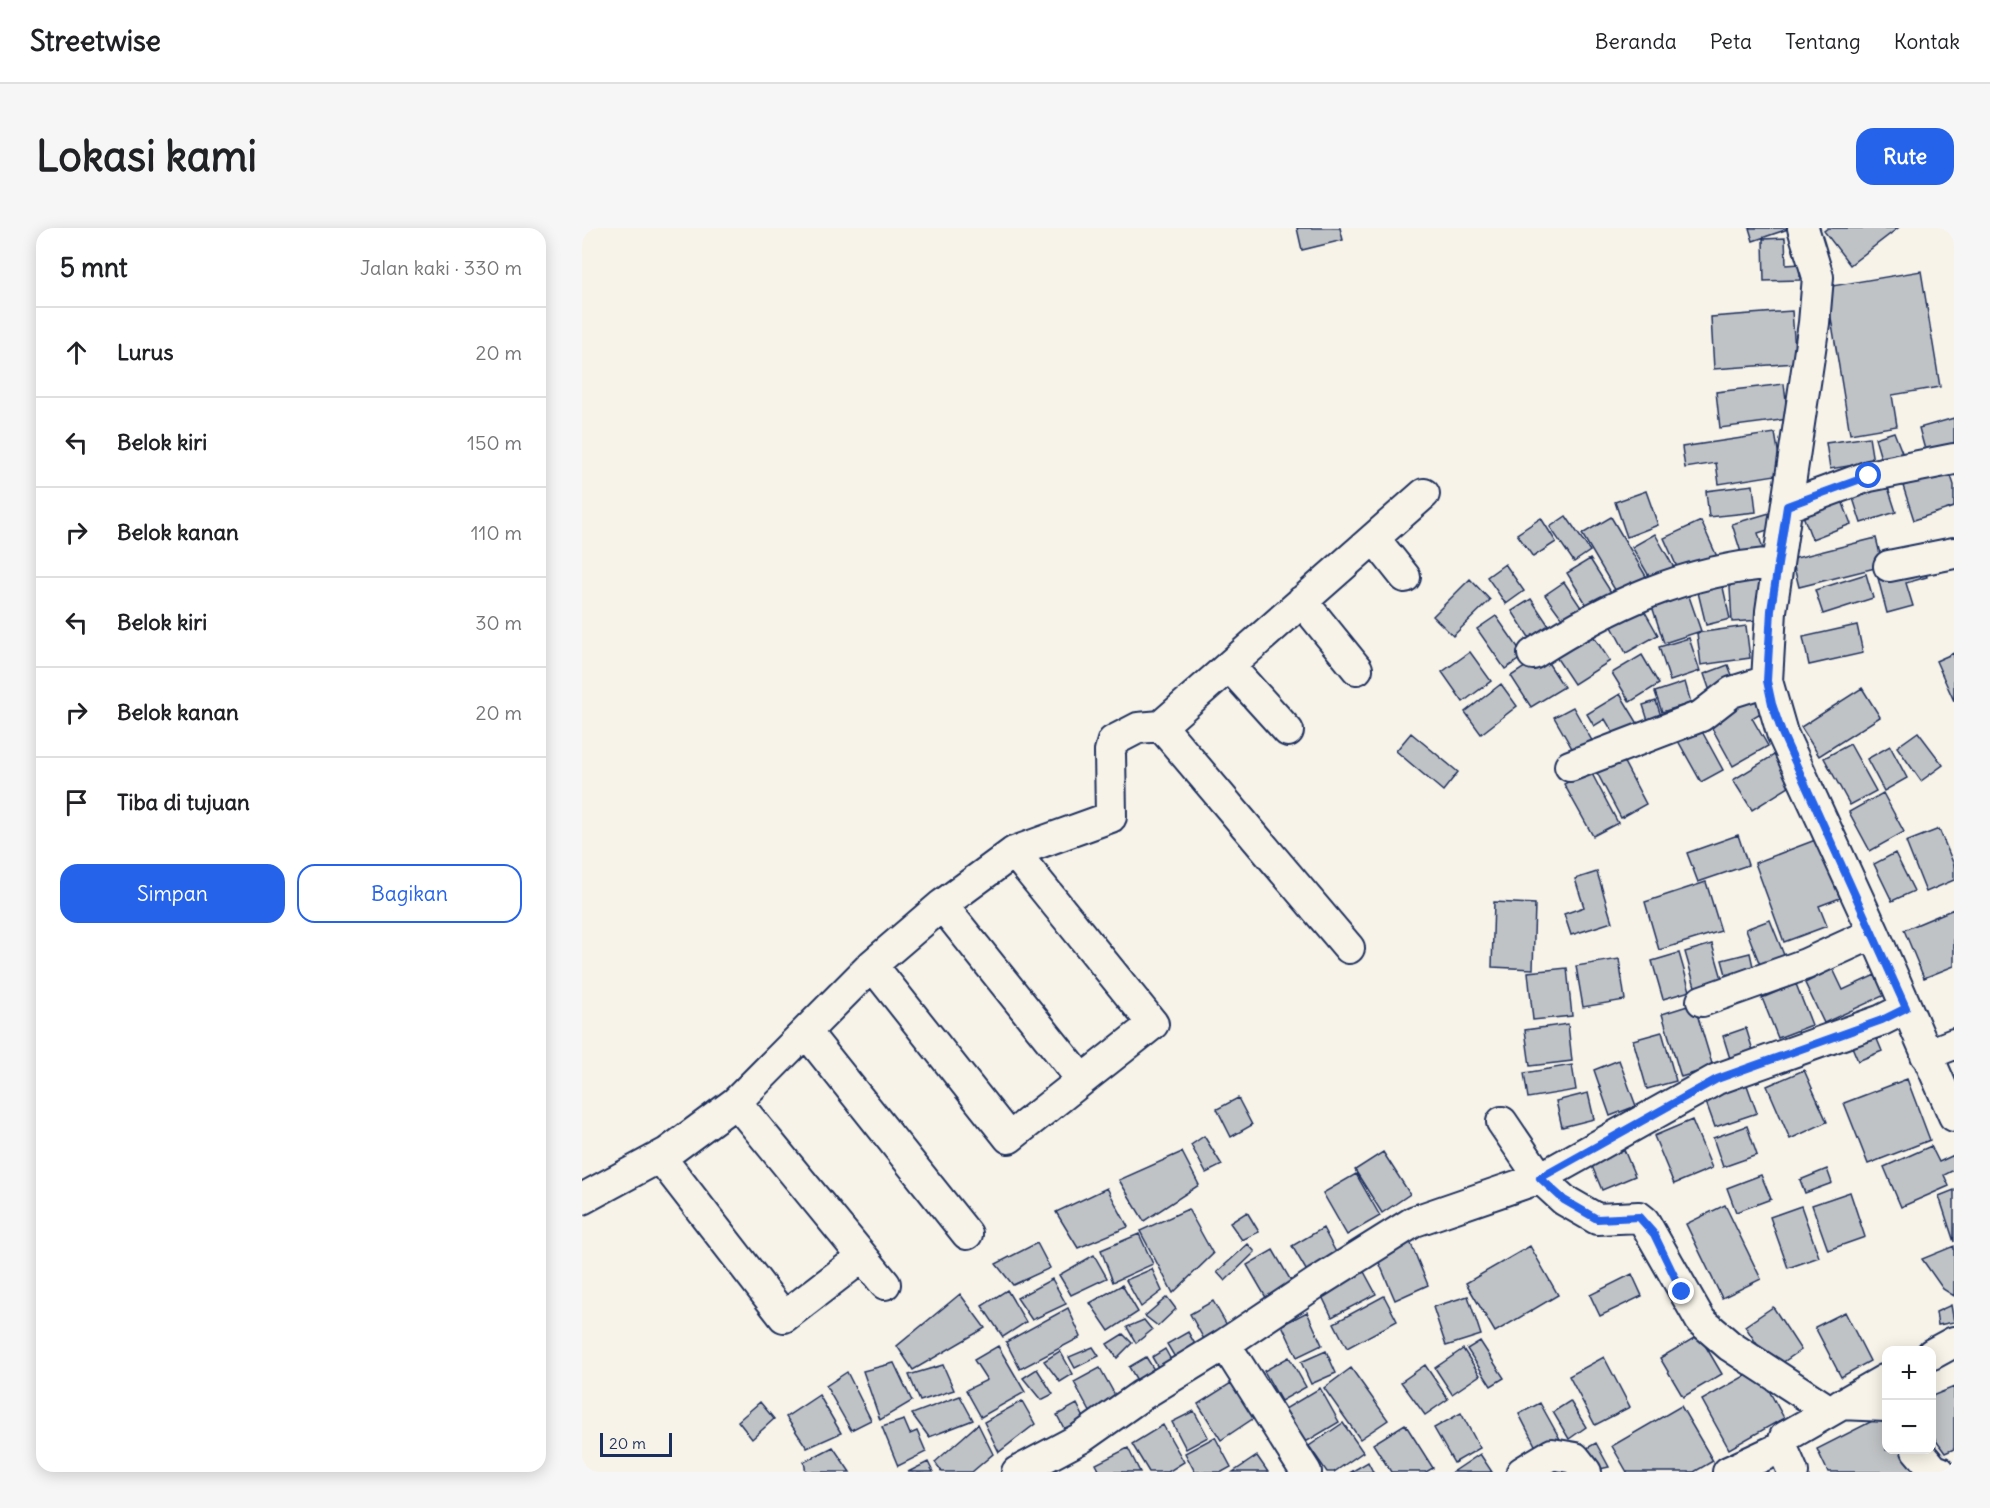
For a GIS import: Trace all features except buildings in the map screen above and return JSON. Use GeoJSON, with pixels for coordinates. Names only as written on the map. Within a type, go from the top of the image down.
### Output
{"type":"FeatureCollection","features":[{"type":"Feature","properties":{"kind":"street"},"geometry":{"type":"LineString","coordinates":[[1803,228],[1818,277],[1814,323],[1771,610],[1767,681],[1782,733],[1874,933],[1954,1116]]}},
{"type":"Feature","properties":{"kind":"street"},"geometry":{"type":"LineString","coordinates":[[1787,506],[1869,476],[1954,459]]}},
{"type":"Feature","properties":{"kind":"street"},"geometry":{"type":"LineString","coordinates":[[582,1199],[660,1156],[736,1102],[872,965],[942,905],[1014,852],[1110,817],[1110,752],[1113,741],[1138,728],[1161,726],[1424,494]]}},
{"type":"Feature","properties":{"kind":"street"},"geometry":{"type":"LineString","coordinates":[[1374,538],[1405,577]]}},
{"type":"Feature","properties":{"kind":"street"},"geometry":{"type":"LineString","coordinates":[[1889,566],[1954,553]]}},
{"type":"Feature","properties":{"kind":"street"},"geometry":{"type":"LineString","coordinates":[[1533,654],[1587,620],[1662,587],[1698,574],[1740,565],[1778,563]]}},
{"type":"Feature","properties":{"kind":"street"},"geometry":{"type":"LineString","coordinates":[[1302,601],[1357,669]]}},
{"type":"Feature","properties":{"kind":"street"},"geometry":{"type":"LineString","coordinates":[[1230,667],[1288,731]]}},
{"type":"Feature","properties":{"kind":"street"},"geometry":{"type":"LineString","coordinates":[[1570,766],[1701,716],[1732,692],[1767,681]]}},
{"type":"Feature","properties":{"kind":"street"},"geometry":{"type":"LineString","coordinates":[[1161,726],[1349,948]]}},
{"type":"Feature","properties":{"kind":"street"},"geometry":{"type":"LineString","coordinates":[[872,965],[1009,1138],[1153,1024],[1014,852]]}},
{"type":"Feature","properties":{"kind":"street"},"geometry":{"type":"LineString","coordinates":[[942,905],[1082,1080]]}},
{"type":"Feature","properties":{"kind":"street"},"geometry":{"type":"LineString","coordinates":[[1702,1001],[1806,964],[1874,933]]}},
{"type":"Feature","properties":{"kind":"street"},"geometry":{"type":"LineString","coordinates":[[1017,1472],[1081,1438],[1142,1395],[1415,1221],[1540,1178],[1717,1079],[1882,1020],[1906,1008]]}},
{"type":"Feature","properties":{"kind":"street"},"geometry":{"type":"LineString","coordinates":[[806,1032],[967,1234]]}},
{"type":"Feature","properties":{"kind":"street"},"geometry":{"type":"LineString","coordinates":[[1926,1055],[1954,1044]]}},
{"type":"Feature","properties":{"kind":"street"},"geometry":{"type":"LineString","coordinates":[[736,1102],[885,1284]]}},
{"type":"Feature","properties":{"kind":"street"},"geometry":{"type":"LineString","coordinates":[[1502,1122],[1540,1178],[1564,1200],[1597,1219],[1639,1217],[1654,1234],[1682,1292],[1701,1322],[1730,1346],[1836,1408],[1882,1406]]}},
{"type":"Feature","properties":{"kind":"street"},"geometry":{"type":"LineString","coordinates":[[660,1156],[784,1317],[862,1257]]}},
{"type":"Feature","properties":{"kind":"street"},"geometry":{"type":"LineString","coordinates":[[1936,1352],[1954,1342]]}},
{"type":"Feature","properties":{"kind":"street"},"geometry":{"type":"LineString","coordinates":[[1225,1344],[1306,1472]]}},
{"type":"Feature","properties":{"kind":"street"},"geometry":{"type":"LineString","coordinates":[[1728,1472],[1788,1459],[1785,1437],[1882,1382]]}},
{"type":"Feature","properties":{"kind":"street"},"geometry":{"type":"LineString","coordinates":[[1522,1472],[1552,1454],[1575,1458],[1586,1472]]}},
{"type":"Feature","properties":{"kind":"street"},"geometry":{"type":"LineString","coordinates":[[1921,1454],[1934,1470],[1940,1472]]}},
{"type":"Feature","properties":{"kind":"route"},"geometry":{"type":"LineString","coordinates":[[1682,1292],[1654,1234],[1644,1221],[1639,1217],[1597,1219],[1564,1200],[1540,1178],[1717,1079],[1882,1020],[1906,1008],[1782,733],[1767,681],[1771,610],[1787,506],[1869,476]]}}]}
